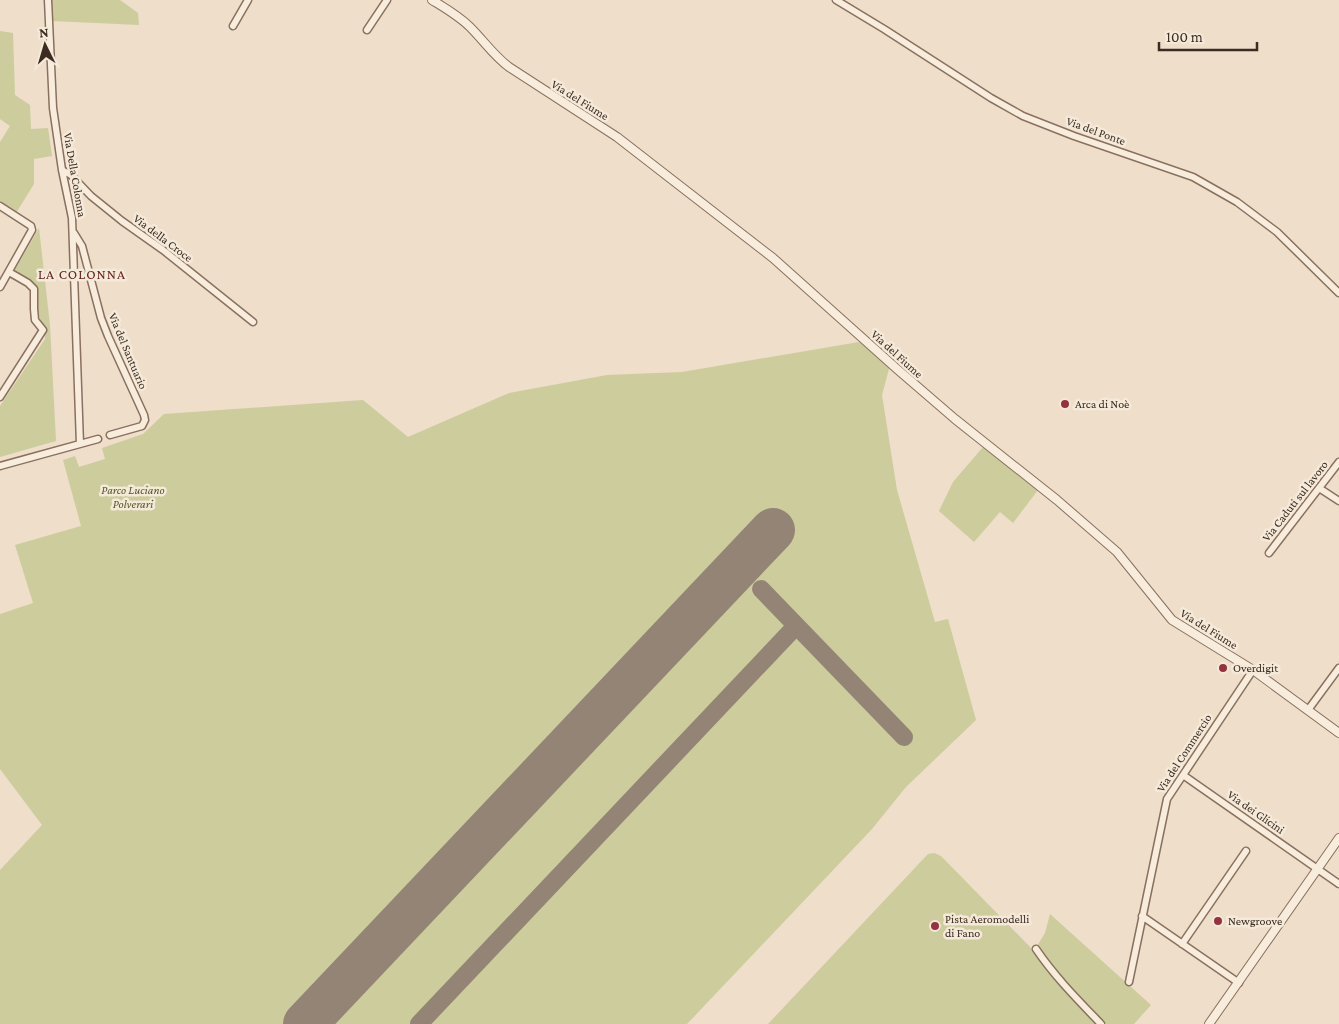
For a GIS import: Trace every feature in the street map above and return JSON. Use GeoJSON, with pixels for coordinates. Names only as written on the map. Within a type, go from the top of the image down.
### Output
{"type":"FeatureCollection","features":[{"type":"Feature","properties":{"kind":"street","name":"Via Della Colonna"},"geometry":{"type":"LineString","coordinates":[[48,0],[53,108],[72,224],[80,444]]}},
{"type":"Feature","properties":{"kind":"street"},"geometry":{"type":"LineString","coordinates":[[233,26],[248,0]]}},
{"type":"Feature","properties":{"kind":"street"},"geometry":{"type":"LineString","coordinates":[[367,30],[387,0]]}},
{"type":"Feature","properties":{"kind":"street","name":"Via del Fiume"},"geometry":{"type":"LineString","coordinates":[[432,0],[451,11],[469,26],[499,59],[509,67],[617,137],[773,258],[940,406],[1057,500],[1117,552],[1172,620],[1253,670],[1339,734]]}},
{"type":"Feature","properties":{"kind":"street","name":"Via del Ponte"},"geometry":{"type":"LineString","coordinates":[[836,0],[884,28],[990,98],[1023,116],[1074,136],[1193,176],[1237,202],[1277,232],[1339,293]]}},
{"type":"Feature","properties":{"kind":"street","name":"Via della Croce"},"geometry":{"type":"LineString","coordinates":[[62,170],[71,175],[91,196],[122,221],[163,250],[253,322]]}},
{"type":"Feature","properties":{"kind":"street"},"geometry":{"type":"LineString","coordinates":[[0,206],[31,226],[32,230],[31,235],[0,287]]}},
{"type":"Feature","properties":{"kind":"street","name":"Via del Santuario"},"geometry":{"type":"LineString","coordinates":[[72,224],[75,236],[82,246],[101,318],[145,420],[142,426],[110,435]]}},
{"type":"Feature","properties":{"kind":"street"},"geometry":{"type":"LineString","coordinates":[[0,397],[43,330],[35,320],[34,289],[9,272]]}},
{"type":"Feature","properties":{"kind":"street"},"geometry":{"type":"LineString","coordinates":[[0,466],[98,439]]}},
{"type":"Feature","properties":{"kind":"street","name":"Via Caduti sul lavoro"},"geometry":{"type":"LineString","coordinates":[[1269,553],[1339,462]]}},
{"type":"Feature","properties":{"kind":"street"},"geometry":{"type":"LineString","coordinates":[[1319,488],[1339,501]]}},
{"type":"Feature","properties":{"kind":"street"},"geometry":{"type":"LineString","coordinates":[[1308,710],[1339,668]]}},
{"type":"Feature","properties":{"kind":"street","name":"Via del Commercio"},"geometry":{"type":"LineString","coordinates":[[1129,982],[1167,799],[1253,670]]}},
{"type":"Feature","properties":{"kind":"street","name":"Via dei Glicini"},"geometry":{"type":"LineString","coordinates":[[1183,775],[1339,884]]}},
{"type":"Feature","properties":{"kind":"street"},"geometry":{"type":"LineString","coordinates":[[1209,1024],[1339,838]]}},
{"type":"Feature","properties":{"kind":"street"},"geometry":{"type":"LineString","coordinates":[[1182,944],[1246,851]]}},
{"type":"Feature","properties":{"kind":"street"},"geometry":{"type":"LineString","coordinates":[[1142,916],[1239,983]]}},
{"type":"Feature","properties":{"kind":"street"},"geometry":{"type":"LineString","coordinates":[[1036,949],[1064,986],[1101,1024]]}},
{"type":"Feature","properties":{"kind":"green space"},"geometry":{"type":"Polygon","coordinates":[[[50,0],[120,0],[138,13],[139,25],[52,21],[50,0]]]}},
{"type":"Feature","properties":{"kind":"green space"},"geometry":{"type":"Polygon","coordinates":[[[0,31],[13,33],[15,95],[30,105],[31,129],[48,128],[52,156],[34,159],[34,184],[16,213],[0,203],[0,142],[10,126],[0,119],[0,31]]]}},
{"type":"Feature","properties":{"kind":"green space"},"geometry":{"type":"Polygon","coordinates":[[[39,228],[50,325],[56,441],[0,457],[0,406],[45,339],[37,306],[38,302],[33,291],[12,275],[39,228]]]}},
{"type":"Feature","properties":{"kind":"green space","name":"Parco Luciano Polverari"},"geometry":{"type":"Polygon","coordinates":[[[859,342],[890,365],[882,395],[897,490],[935,622],[948,619],[976,720],[906,787],[872,829],[687,1024],[0,1024],[0,870],[42,825],[0,769],[0,614],[33,603],[15,545],[81,526],[63,460],[75,456],[79,467],[105,459],[102,448],[143,434],[164,414],[363,400],[408,437],[509,393],[607,375],[682,372],[859,342]]]}},
{"type":"Feature","properties":{"kind":"green space"},"geometry":{"type":"Polygon","coordinates":[[[983,447],[1038,490],[1013,523],[1000,512],[974,542],[939,511],[953,482],[983,447]]]}},
{"type":"Feature","properties":{"kind":"green space","name":"Pista Aeromodelli di Fano"},"geometry":{"type":"Polygon","coordinates":[[[934,853],[941,856],[1034,951],[1045,933],[1050,914],[1151,1005],[1134,1024],[1106,1024],[1039,956],[1099,1024],[768,1024],[928,854],[934,853]]]}},
{"type":"Feature","properties":{"kind":"taxiway"},"geometry":{"type":"LineString","coordinates":[[761,589],[904,737]]}},
{"type":"Feature","properties":{"kind":"taxiway"},"geometry":{"type":"LineString","coordinates":[[419,1024],[796,626]]}},
{"type":"Feature","properties":{"kind":"runway"},"geometry":{"type":"LineString","coordinates":[[305,1024],[773,530]]}},
{"type":"Feature","properties":{"kind":"place","name":"Arca di Noè"},"geometry":{"type":"Point","coordinates":[1065,404]}},
{"type":"Feature","properties":{"kind":"place","name":"Overdigit"},"geometry":{"type":"Point","coordinates":[1223,668]}},
{"type":"Feature","properties":{"kind":"place","name":"Newgroove"},"geometry":{"type":"Point","coordinates":[1218,921]}},
{"type":"Feature","properties":{"kind":"place","name":"Pista Aeromodelli di Fano"},"geometry":{"type":"Point","coordinates":[935,926]}},
{"type":"Feature","properties":{"kind":"district","name":"LA COLONNA"},"geometry":{"type":"Point","coordinates":[82,274]}}]}
